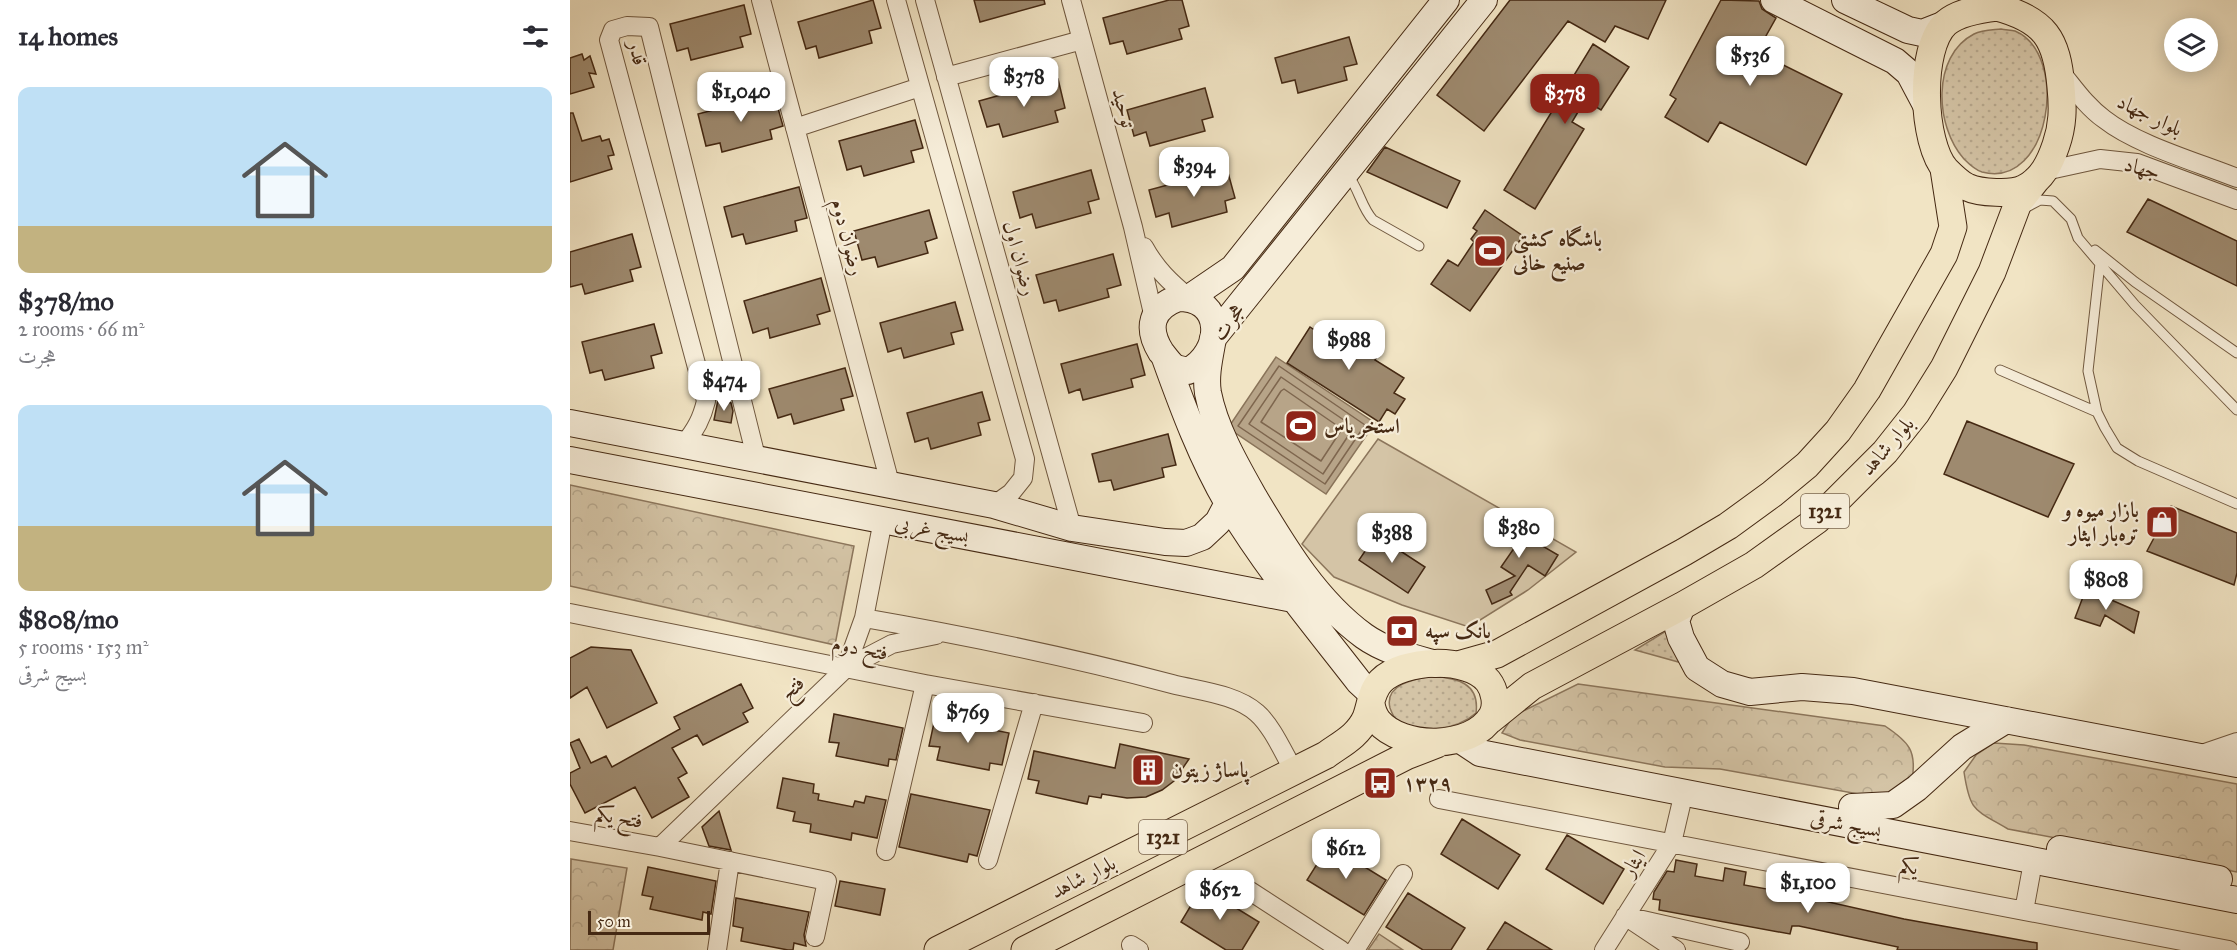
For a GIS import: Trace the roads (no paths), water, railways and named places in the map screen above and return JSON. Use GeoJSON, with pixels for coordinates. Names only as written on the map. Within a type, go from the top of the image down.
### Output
{"type":"FeatureCollection","features":[{"type":"Feature","properties":{"kind":"main road","name":"هجرت"},"geometry":{"type":"LineString","coordinates":[[1189,298],[1233,268],[1446,0]]}},
{"type":"Feature","properties":{"kind":"main road","name":"هجرت"},"geometry":{"type":"LineString","coordinates":[[1447,665],[1394,652],[1364,636],[1325,602],[1297,566],[1240,472],[1213,414],[1207,378],[1213,338],[1485,0]]}},
{"type":"Feature","properties":{"kind":"main road"},"geometry":{"type":"LineString","coordinates":[[1774,0],[1895,61],[1909,73],[1927,107]]}},
{"type":"Feature","properties":{"kind":"main road"},"geometry":{"type":"LineString","coordinates":[[1845,0],[1908,30],[1922,33],[1957,13],[1997,7],[2026,9],[2048,36],[2056,51],[2063,111],[2061,130],[2040,176],[2023,190],[2002,192],[1965,186],[1944,169],[1938,155],[1927,107],[1927,63],[1930,49],[1957,13]]}},
{"type":"Feature","properties":{"kind":"main road","name":"1321"},"geometry":{"type":"LineString","coordinates":[[1447,665],[1497,654],[1684,552],[1728,526],[1807,465],[1838,431],[1867,390],[1944,254],[1953,227],[1944,169]]}},
{"type":"Feature","properties":{"kind":"main road","name":"بلوار شاهد"},"geometry":{"type":"LineString","coordinates":[[1025,950],[1406,756],[1467,733],[1532,686],[1754,565],[1817,520],[1885,452],[1916,413],[1944,368],[1992,272],[2018,203],[2040,176]]}},
{"type":"Feature","properties":{"kind":"main road"},"geometry":{"type":"LineString","coordinates":[[1165,358],[1175,368],[1188,371],[1198,366],[1206,358],[1215,328],[1213,317],[1199,301],[1178,298],[1168,302],[1160,308],[1154,318],[1152,328],[1154,338],[1165,358],[1195,437],[1228,503],[1262,557],[1371,699],[1376,719],[1392,732],[1405,738],[1467,733],[1495,711],[1494,692],[1482,675],[1447,665],[1411,666],[1395,672],[1384,678],[1371,699]]}},
{"type":"Feature","properties":{"kind":"main road","name":"بسیج غربی"},"geometry":{"type":"LineString","coordinates":[[570,423],[684,444],[757,461],[994,505],[1072,528],[1186,543],[1202,537],[1218,522],[1228,503]]}},
{"type":"Feature","properties":{"kind":"main road","name":"بسیج غربی"},"geometry":{"type":"LineString","coordinates":[[570,460],[1293,599]]}},
{"type":"Feature","properties":{"kind":"main road"},"geometry":{"type":"LineString","coordinates":[[882,520],[891,486]]}},
{"type":"Feature","properties":{"kind":"main road"},"geometry":{"type":"LineString","coordinates":[[1682,606],[1676,621],[1681,638],[1697,668],[1722,684],[1750,692],[1802,687],[1853,691],[2237,764]]}},
{"type":"Feature","properties":{"kind":"main road","name":"بلوار شاهد"},"geometry":{"type":"LineString","coordinates":[[938,950],[1326,755],[1357,734],[1365,720],[1371,699]]}},
{"type":"Feature","properties":{"kind":"main road"},"geometry":{"type":"LineString","coordinates":[[1852,807],[1893,805],[1917,788],[1962,747],[2006,720]]}},
{"type":"Feature","properties":{"kind":"main road","name":"بسیج شرقی"},"geometry":{"type":"LineString","coordinates":[[1467,733],[1480,753],[1686,786],[1852,807],[1974,842],[2032,862],[2237,900]]}},
{"type":"Feature","properties":{"kind":"main road","name":"بسیج شرقی"},"geometry":{"type":"LineString","coordinates":[[1686,786],[1974,842],[2237,882]]}},
{"type":"Feature","properties":{"kind":"street","name":"رضوان دوم"},"geometry":{"type":"LineString","coordinates":[[761,0],[891,486]]}},
{"type":"Feature","properties":{"kind":"street"},"geometry":{"type":"LineString","coordinates":[[896,0],[1025,459],[1023,478],[1011,493],[994,505]]}},
{"type":"Feature","properties":{"kind":"street","name":"رضوان اول"},"geometry":{"type":"LineString","coordinates":[[925,0],[1072,528]]}},
{"type":"Feature","properties":{"kind":"street","name":"توحید"},"geometry":{"type":"LineString","coordinates":[[1071,0],[1133,227]]}},
{"type":"Feature","properties":{"kind":"street","name":"قدر"},"geometry":{"type":"LineString","coordinates":[[684,444],[695,431],[706,401],[609,40],[613,30],[627,26],[649,27],[757,461]]}},
{"type":"Feature","properties":{"kind":"street"},"geometry":{"type":"LineString","coordinates":[[946,77],[1082,40]]}},
{"type":"Feature","properties":{"kind":"street","name":"بلوار جهاد"},"geometry":{"type":"LineString","coordinates":[[2060,70],[2081,98],[2115,127],[2139,140],[2237,178]]}},
{"type":"Feature","properties":{"kind":"street"},"geometry":{"type":"LineString","coordinates":[[795,128],[920,87]]}},
{"type":"Feature","properties":{"kind":"street","name":"جهاد"},"geometry":{"type":"LineString","coordinates":[[2040,176],[2100,159],[2137,163],[2237,200]]}},
{"type":"Feature","properties":{"kind":"street"},"geometry":{"type":"LineString","coordinates":[[1133,227],[1154,265],[1166,280],[1189,298]]}},
{"type":"Feature","properties":{"kind":"street"},"geometry":{"type":"LineString","coordinates":[[1133,227],[1154,318]]}},
{"type":"Feature","properties":{"kind":"street","name":"فتح"},"geometry":{"type":"LineString","coordinates":[[660,847],[846,668],[864,618],[882,520]]}},
{"type":"Feature","properties":{"kind":"street","name":"فتح دوم"},"geometry":{"type":"LineString","coordinates":[[570,613],[925,684],[1143,723]]}},
{"type":"Feature","properties":{"kind":"street"},"geometry":{"type":"LineString","coordinates":[[864,618],[1103,665],[1236,701],[1258,714],[1294,771]]}},
{"type":"Feature","properties":{"kind":"street"},"geometry":{"type":"LineString","coordinates":[[846,668],[892,644],[947,633]]}},
{"type":"Feature","properties":{"kind":"street"},"geometry":{"type":"LineString","coordinates":[[886,851],[925,684]]}},
{"type":"Feature","properties":{"kind":"street"},"geometry":{"type":"LineString","coordinates":[[988,860],[1034,704]]}},
{"type":"Feature","properties":{"kind":"street"},"geometry":{"type":"LineString","coordinates":[[2194,756],[2237,742]]}},
{"type":"Feature","properties":{"kind":"street","name":"ایثار"},"geometry":{"type":"LineString","coordinates":[[1604,950],[1672,843],[1686,786]]}},
{"type":"Feature","properties":{"kind":"street","name":"یکم"},"geometry":{"type":"LineString","coordinates":[[1439,799],[2229,950]]}},
{"type":"Feature","properties":{"kind":"street","name":"فتح یکم"},"geometry":{"type":"LineString","coordinates":[[570,831],[827,881],[815,937]]}},
{"type":"Feature","properties":{"kind":"street"},"geometry":{"type":"LineString","coordinates":[[717,950],[730,861]]}},
{"type":"Feature","properties":{"kind":"street"},"geometry":{"type":"LineString","coordinates":[[2024,911],[2032,862]]}},
{"type":"Feature","properties":{"kind":"street"},"geometry":{"type":"LineString","coordinates":[[1354,950],[1403,874]]}},
{"type":"Feature","properties":{"kind":"street"},"geometry":{"type":"LineString","coordinates":[[1250,891],[1341,950]]}},
{"type":"Feature","properties":{"kind":"street"},"geometry":{"type":"LineString","coordinates":[[1625,916],[1740,942]]}},
{"type":"Feature","properties":{"kind":"street"},"geometry":{"type":"LineString","coordinates":[[1625,916],[1676,950]]}},
{"type":"Feature","properties":{"kind":"lane"},"geometry":{"type":"LineString","coordinates":[[1345,173],[1352,181],[1373,220],[1419,246]]}},
{"type":"Feature","properties":{"kind":"lane"},"geometry":{"type":"LineString","coordinates":[[2013,215],[2040,200],[2053,201],[2071,219],[2079,238],[2135,305],[2237,410]]}},
{"type":"Feature","properties":{"kind":"lane"},"geometry":{"type":"LineString","coordinates":[[2079,238],[2135,282],[2237,353]]}},
{"type":"Feature","properties":{"kind":"lane"},"geometry":{"type":"LineString","coordinates":[[2100,263],[2088,371],[2097,412],[2117,448],[2138,461],[2236,504]]}},
{"type":"Feature","properties":{"kind":"lane"},"geometry":{"type":"LineString","coordinates":[[2000,370],[2097,412]]}},
{"type":"Feature","properties":{"kind":"water","name":"استخر یاس"},"geometry":{"type":"Polygon","coordinates":[[[1276,357],[1375,423],[1326,494],[1228,428],[1276,357]]]}},
{"type":"Feature","properties":{"kind":"place","name":"باشگاه کشتی صنیع خانی"},"geometry":{"type":"Point","coordinates":[1490,251]}},
{"type":"Feature","properties":{"kind":"place","name":"استخر یاس"},"geometry":{"type":"Point","coordinates":[1301,426]}},
{"type":"Feature","properties":{"kind":"place","name":"بازار میوه و تره‌بار ایثار"},"geometry":{"type":"Point","coordinates":[2162,522]}},
{"type":"Feature","properties":{"kind":"place","name":"بانک سپه"},"geometry":{"type":"Point","coordinates":[1402,631]}},
{"type":"Feature","properties":{"kind":"place","name":"پاساژ زیتون"},"geometry":{"type":"Point","coordinates":[1148,770]}},
{"type":"Feature","properties":{"kind":"place","name":"۱۳۲۹"},"geometry":{"type":"Point","coordinates":[1380,783]}}]}
